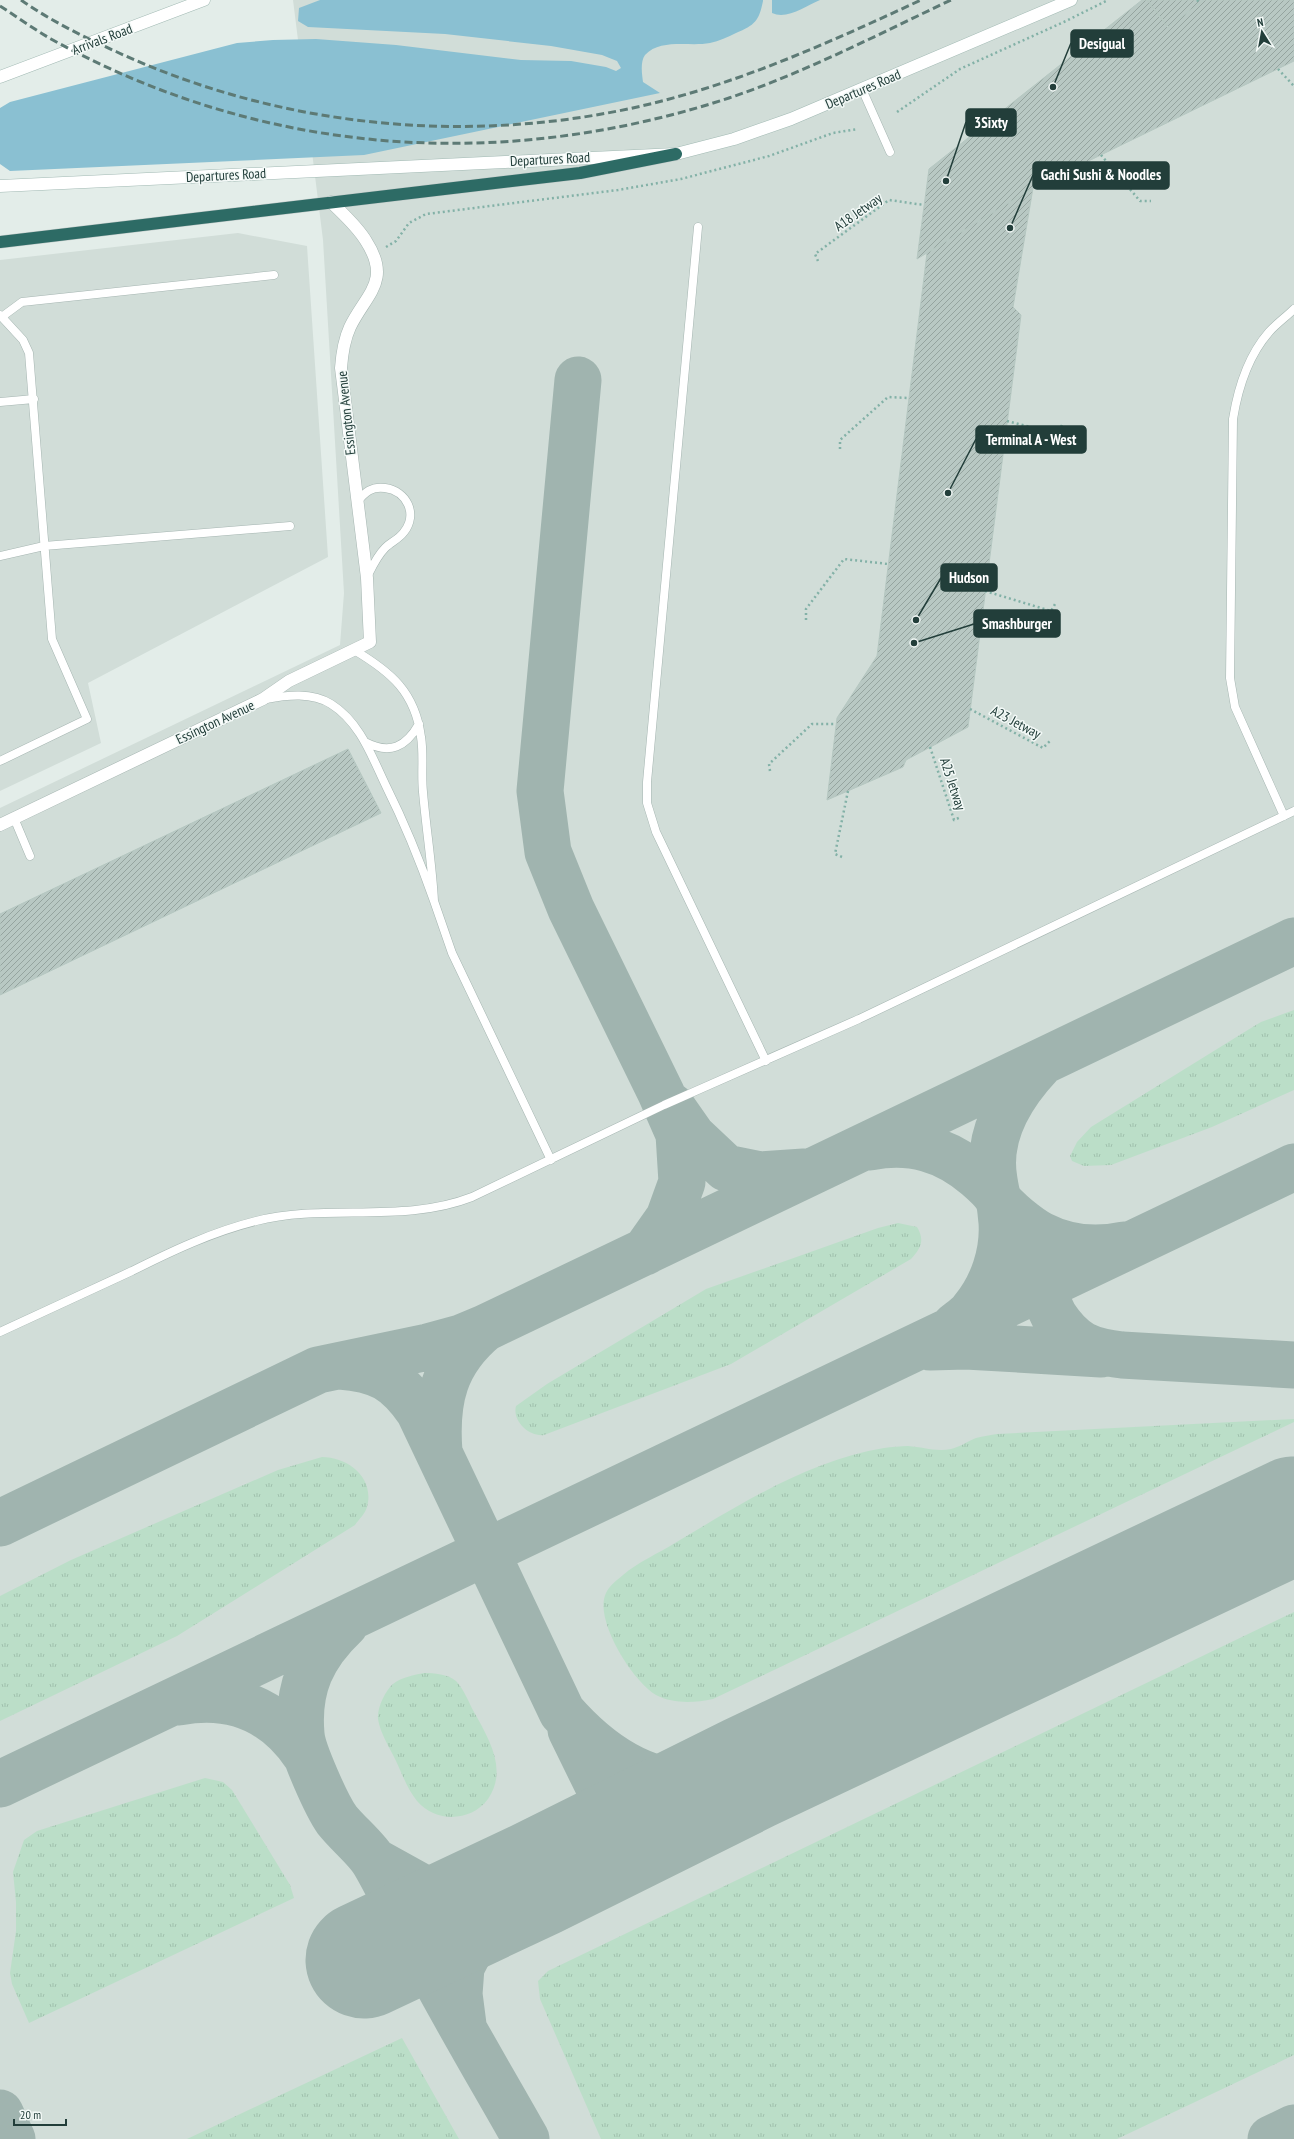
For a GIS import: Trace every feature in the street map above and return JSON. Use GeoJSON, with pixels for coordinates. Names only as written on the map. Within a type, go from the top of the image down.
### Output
{"type":"FeatureCollection","features":[{"type":"Feature","properties":{"kind":"highway"},"geometry":{"type":"LineString","coordinates":[[0,242],[580,173],[676,154]]}},
{"type":"Feature","properties":{"kind":"street","name":"Arrivals Road"},"geometry":{"type":"LineString","coordinates":[[0,77],[204,0]]}},
{"type":"Feature","properties":{"kind":"street","name":"Departures Road"},"geometry":{"type":"LineString","coordinates":[[0,186],[676,154],[764,130],[1071,0]]}},
{"type":"Feature","properties":{"kind":"street","name":"Essington Avenue"},"geometry":{"type":"LineString","coordinates":[[0,825],[263,699],[289,681],[370,642],[366,578],[342,381],[342,356],[351,326],[371,296],[376,277],[374,259],[366,240],[331,202]]}},
{"type":"Feature","properties":{"kind":"lane"},"geometry":{"type":"LineString","coordinates":[[862,89],[890,152]]}},
{"type":"Feature","properties":{"kind":"lane"},"geometry":{"type":"LineString","coordinates":[[698,227],[647,782],[647,803],[656,832],[766,1060]]}},
{"type":"Feature","properties":{"kind":"lane"},"geometry":{"type":"LineString","coordinates":[[0,761],[87,719],[53,645],[30,360],[27,346],[1,316],[22,302],[274,275]]}},
{"type":"Feature","properties":{"kind":"lane"},"geometry":{"type":"LineString","coordinates":[[1284,816],[1235,707],[1230,678],[1233,419],[1238,394],[1252,356],[1268,333],[1294,309]]}},
{"type":"Feature","properties":{"kind":"lane"},"geometry":{"type":"LineString","coordinates":[[0,402],[34,400]]}},
{"type":"Feature","properties":{"kind":"lane"},"geometry":{"type":"LineString","coordinates":[[356,503],[364,493],[374,488],[400,492],[408,504],[410,518],[405,531],[385,548],[366,578]]}},
{"type":"Feature","properties":{"kind":"lane"},"geometry":{"type":"LineString","coordinates":[[0,556],[44,546],[290,526]]}},
{"type":"Feature","properties":{"kind":"lane"},"geometry":{"type":"LineString","coordinates":[[354,650],[387,672],[400,685],[411,700],[419,724],[434,901]]}},
{"type":"Feature","properties":{"kind":"lane"},"geometry":{"type":"LineString","coordinates":[[263,699],[286,696],[322,700],[340,712],[358,730],[412,840],[452,953],[551,1160]]}},
{"type":"Feature","properties":{"kind":"lane"},"geometry":{"type":"LineString","coordinates":[[365,742],[382,749],[398,746],[410,738],[419,724]]}},
{"type":"Feature","properties":{"kind":"lane"},"geometry":{"type":"LineString","coordinates":[[0,1332],[195,1240],[232,1228],[283,1216],[417,1210],[454,1204],[551,1160],[664,1105],[859,1019],[1294,811]]}},
{"type":"Feature","properties":{"kind":"lane"},"geometry":{"type":"LineString","coordinates":[[14,818],[30,856]]}},
{"type":"Feature","properties":{"kind":"path"},"geometry":{"type":"LineString","coordinates":[[897,112],[960,69],[1066,21],[1108,0]]}},
{"type":"Feature","properties":{"kind":"path"},"geometry":{"type":"LineString","coordinates":[[1197,0],[1200,3]]}},
{"type":"Feature","properties":{"kind":"path"},"geometry":{"type":"LineString","coordinates":[[1278,69],[1294,86]]}},
{"type":"Feature","properties":{"kind":"path"},"geometry":{"type":"LineString","coordinates":[[374,259],[388,244],[396,241],[409,223],[426,214],[618,190],[668,182],[769,156],[833,133],[858,129]]}},
{"type":"Feature","properties":{"kind":"path"},"geometry":{"type":"LineString","coordinates":[[1101,155],[1140,201],[1151,201]]}},
{"type":"Feature","properties":{"kind":"path","name":"A18 Jetway"},"geometry":{"type":"LineString","coordinates":[[818,261],[816,254],[889,200],[924,205]]}},
{"type":"Feature","properties":{"kind":"path"},"geometry":{"type":"LineString","coordinates":[[840,449],[840,440],[888,397],[909,398]]}},
{"type":"Feature","properties":{"kind":"path"},"geometry":{"type":"LineString","coordinates":[[1007,421],[1057,434],[1062,426]]}},
{"type":"Feature","properties":{"kind":"path"},"geometry":{"type":"LineString","coordinates":[[806,620],[806,609],[844,559],[888,564]]}},
{"type":"Feature","properties":{"kind":"path"},"geometry":{"type":"LineString","coordinates":[[985,592],[1051,611],[1055,604]]}},
{"type":"Feature","properties":{"kind":"path","name":"A23 Jetway"},"geometry":{"type":"LineString","coordinates":[[970,709],[1043,748],[1050,741]]}},
{"type":"Feature","properties":{"kind":"path"},"geometry":{"type":"LineString","coordinates":[[770,771],[768,764],[812,724],[836,724]]}},
{"type":"Feature","properties":{"kind":"path","name":"A25 Jetway"},"geometry":{"type":"LineString","coordinates":[[930,747],[954,820],[961,817]]}},
{"type":"Feature","properties":{"kind":"path"},"geometry":{"type":"LineString","coordinates":[[842,857],[836,854],[848,791]]}},
{"type":"Feature","properties":{"kind":"shaded area"},"geometry":{"type":"Polygon","coordinates":[[[293,0],[1294,0],[1294,2139],[0,2139],[0,808],[340,645],[344,593],[323,240],[293,0]]]}},
{"type":"Feature","properties":{"kind":"shaded area"},"geometry":{"type":"Polygon","coordinates":[[[238,233],[307,246],[328,557],[88,683],[101,743],[0,791],[0,260],[238,233]]]}},
{"type":"Feature","properties":{"kind":"green space"},"geometry":{"type":"Polygon","coordinates":[[[1294,1010],[1294,1090],[1212,1127],[1111,1165],[1084,1166],[1072,1161],[1070,1156],[1077,1142],[1091,1127],[1261,1022],[1294,1010]]]}},
{"type":"Feature","properties":{"kind":"green space"},"geometry":{"type":"Polygon","coordinates":[[[898,1223],[917,1227],[921,1236],[921,1244],[911,1259],[731,1364],[544,1435],[538,1435],[527,1431],[519,1422],[515,1412],[516,1406],[547,1384],[706,1289],[878,1228],[898,1223]]]}},
{"type":"Feature","properties":{"kind":"green space"},"geometry":{"type":"Polygon","coordinates":[[[1294,1419],[1294,1422],[713,1699],[684,1702],[669,1700],[656,1695],[647,1688],[627,1664],[610,1633],[605,1618],[603,1604],[607,1590],[635,1566],[749,1499],[802,1473],[856,1454],[902,1446],[945,1450],[958,1447],[976,1438],[997,1434],[1294,1419]]]}},
{"type":"Feature","properties":{"kind":"green space"},"geometry":{"type":"Polygon","coordinates":[[[322,1457],[332,1458],[350,1465],[363,1478],[367,1487],[367,1507],[355,1525],[177,1636],[0,1721],[0,1596],[71,1560],[278,1470],[322,1457]]]}},
{"type":"Feature","properties":{"kind":"green space"},"geometry":{"type":"Polygon","coordinates":[[[1294,1612],[1294,2055],[1117,2139],[601,2139],[540,1999],[538,1981],[548,1971],[1294,1612]]]}},
{"type":"Feature","properties":{"kind":"green space"},"geometry":{"type":"Polygon","coordinates":[[[424,1673],[445,1675],[459,1684],[485,1733],[494,1755],[496,1777],[494,1788],[488,1799],[481,1807],[463,1816],[443,1816],[425,1808],[417,1801],[405,1782],[379,1724],[378,1715],[380,1705],[384,1695],[390,1687],[404,1678],[424,1673]]]}},
{"type":"Feature","properties":{"kind":"green space"},"geometry":{"type":"Polygon","coordinates":[[[205,1778],[223,1782],[232,1790],[290,1885],[294,1898],[29,2023],[12,1984],[10,1973],[16,1931],[16,1902],[13,1872],[24,1840],[37,1831],[205,1778]]]}},
{"type":"Feature","properties":{"kind":"green space"},"geometry":{"type":"Polygon","coordinates":[[[402,2038],[459,2139],[187,2139],[402,2038]]]}},
{"type":"Feature","properties":{"kind":"water"},"geometry":{"type":"Polygon","coordinates":[[[320,0],[763,1],[760,13],[755,22],[730,36],[710,43],[667,45],[652,50],[645,55],[642,65],[643,82],[660,93],[364,155],[10,171],[0,164],[0,108],[10,102],[237,43],[316,39],[396,45],[521,60],[571,61],[606,67],[616,71],[621,68],[617,61],[602,55],[551,46],[445,34],[308,27],[298,21],[299,8],[320,0]]]}},
{"type":"Feature","properties":{"kind":"water"},"geometry":{"type":"Polygon","coordinates":[[[772,0],[820,0],[790,14],[778,15],[772,13],[772,0]]]}},
{"type":"Feature","properties":{"kind":"building"},"geometry":{"type":"Polygon","coordinates":[[[1142,0],[1147,0],[1168,27],[1204,0],[1294,0],[1294,61],[1033,188],[917,259],[929,169],[1142,0]]]}},
{"type":"Feature","properties":{"kind":"building"},"geometry":{"type":"Polygon","coordinates":[[[1147,0],[1204,0],[1168,27],[1147,0]]]}},
{"type":"Feature","properties":{"kind":"building"},"geometry":{"type":"Polygon","coordinates":[[[1033,188],[1013,307],[1021,315],[968,727],[906,760],[903,767],[827,800],[837,718],[877,656],[927,253],[1033,188]]]}},
{"type":"Feature","properties":{"kind":"building"},"geometry":{"type":"Polygon","coordinates":[[[348,749],[381,813],[0,995],[0,914],[348,749]]]}},
{"type":"Feature","properties":{"kind":"taxiway"},"geometry":{"type":"LineString","coordinates":[[578,380],[540,791],[548,852],[571,909],[661,1093],[679,1134],[682,1182],[669,1218],[645,1252]]}},
{"type":"Feature","properties":{"kind":"taxiway"},"geometry":{"type":"LineString","coordinates":[[0,1523],[318,1370],[428,1347],[461,1338],[485,1328],[1294,941]]}},
{"type":"Feature","properties":{"kind":"taxiway"},"geometry":{"type":"LineString","coordinates":[[1040,1064],[1019,1089],[1003,1117],[997,1132],[992,1163],[998,1198],[1005,1208],[1024,1224],[1051,1240],[1082,1248],[1103,1248],[1124,1245]]}},
{"type":"Feature","properties":{"kind":"taxiway"},"geometry":{"type":"LineString","coordinates":[[671,1106],[692,1136],[726,1168],[761,1175],[804,1172]]}},
{"type":"Feature","properties":{"kind":"taxiway"},"geometry":{"type":"LineString","coordinates":[[870,1147],[900,1144],[927,1148],[940,1153],[953,1159],[977,1176],[998,1198],[1001,1210],[1002,1234],[996,1269],[980,1301],[969,1314],[955,1326]]}},
{"type":"Feature","properties":{"kind":"taxiway"},"geometry":{"type":"LineString","coordinates":[[0,1784],[1294,1167]]}},
{"type":"Feature","properties":{"kind":"taxiway"},"geometry":{"type":"LineString","coordinates":[[998,1199],[1054,1316],[1068,1334],[1083,1345],[1091,1349],[1122,1355],[1294,1365]]}},
{"type":"Feature","properties":{"kind":"taxiway"},"geometry":{"type":"LineString","coordinates":[[439,1452],[439,1415],[445,1383],[451,1368],[460,1354],[485,1328]]}},
{"type":"Feature","properties":{"kind":"taxiway"},"geometry":{"type":"LineString","coordinates":[[930,1347],[966,1346],[1101,1354]]}},
{"type":"Feature","properties":{"kind":"taxiway"},"geometry":{"type":"LineString","coordinates":[[340,1366],[354,1367],[376,1373],[395,1383],[419,1411],[562,1712],[576,1727],[606,1753],[622,1763],[658,1779],[678,1783],[704,1784],[749,1773]]}},
{"type":"Feature","properties":{"kind":"taxiway"},"geometry":{"type":"LineString","coordinates":[[345,1624],[324,1648],[309,1673],[304,1687],[300,1717],[302,1742],[321,1791],[333,1813],[341,1825],[367,1852],[375,1863],[446,1999],[526,2139]]}},
{"type":"Feature","properties":{"kind":"taxiway"},"geometry":{"type":"LineString","coordinates":[[179,1702],[216,1700],[234,1702],[250,1708],[266,1716],[280,1726],[305,1754]]}},
{"type":"Feature","properties":{"kind":"taxiway"},"geometry":{"type":"LineString","coordinates":[[571,1730],[623,1836]]}},
{"type":"Feature","properties":{"kind":"taxiway"},"geometry":{"type":"LineString","coordinates":[[374,1861],[421,1887],[447,1894],[512,1890]]}},
{"type":"Feature","properties":{"kind":"taxiway"},"geometry":{"type":"LineString","coordinates":[[463,2025],[459,1994],[461,1967],[490,1911],[512,1890]]}},
{"type":"Feature","properties":{"kind":"taxiway"},"geometry":{"type":"LineString","coordinates":[[0,2113],[12,2139]]}},
{"type":"Feature","properties":{"kind":"taxiway"},"geometry":{"type":"LineString","coordinates":[[1271,2139],[1294,2128]]}},
{"type":"Feature","properties":{"kind":"runway"},"geometry":{"type":"LineString","coordinates":[[364,1960],[536,1879],[749,1773],[1294,1515]]}},
{"type":"Feature","properties":{"kind":"railway"},"geometry":{"type":"LineString","coordinates":[[21,0],[44,15],[117,52],[176,77],[237,96],[300,111],[363,121],[427,126],[491,126],[555,121],[618,111],[658,102],[735,79],[811,49],[921,0]]}},
{"type":"Feature","properties":{"kind":"railway"},"geometry":{"type":"LineString","coordinates":[[0,6],[51,39],[132,78],[214,108],[298,129],[384,140],[470,143],[556,137],[643,122],[729,98],[814,65],[951,0]]}},
{"type":"Feature","properties":{"kind":"place","name":"Desigual"},"geometry":{"type":"Point","coordinates":[1053,87]}},
{"type":"Feature","properties":{"kind":"place","name":"3Sixty"},"geometry":{"type":"Point","coordinates":[946,181]}},
{"type":"Feature","properties":{"kind":"place","name":"Gachi Sushi & Noodles"},"geometry":{"type":"Point","coordinates":[1010,228]}},
{"type":"Feature","properties":{"kind":"place","name":"Terminal A - West"},"geometry":{"type":"Point","coordinates":[948,493]}},
{"type":"Feature","properties":{"kind":"place","name":"Hudson"},"geometry":{"type":"Point","coordinates":[916,620]}},
{"type":"Feature","properties":{"kind":"place","name":"Smashburger"},"geometry":{"type":"Point","coordinates":[914,643]}}]}
